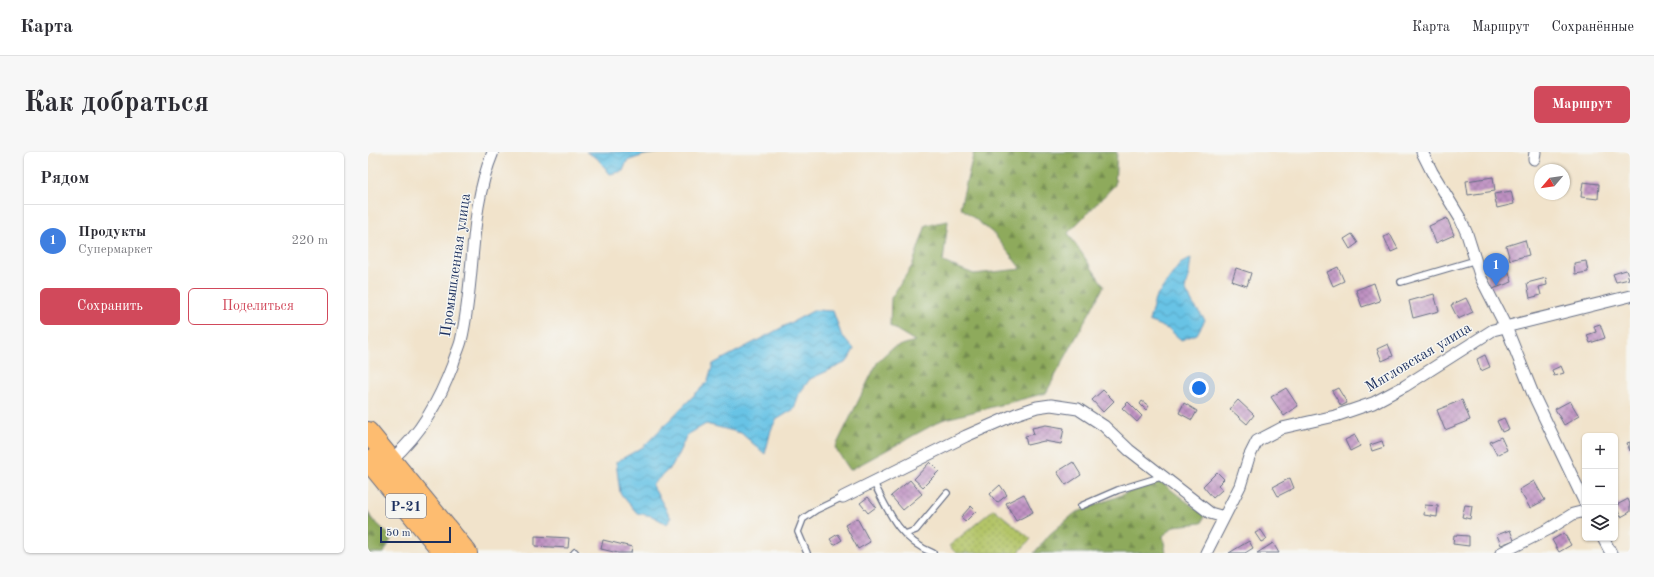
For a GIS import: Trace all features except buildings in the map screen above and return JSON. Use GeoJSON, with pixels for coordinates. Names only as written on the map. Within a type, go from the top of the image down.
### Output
{"type":"FeatureCollection","features":[{"type":"Feature","properties":{"kind":"highway","name":"Р-21"},"geometry":{"type":"LineString","coordinates":[[368,432],[467,553]]}},
{"type":"Feature","properties":{"kind":"highway","name":"Р-21"},"geometry":{"type":"LineString","coordinates":[[368,460],[444,553]]}},
{"type":"Feature","properties":{"kind":"street","name":"Промышленная улица"},"geometry":{"type":"LineString","coordinates":[[391,460],[418,432],[435,405],[448,377],[461,342],[481,189],[494,152]]}},
{"type":"Feature","properties":{"kind":"street"},"geometry":{"type":"LineString","coordinates":[[1422,152],[1432,172],[1460,218],[1476,260],[1481,278],[1506,327],[1533,394],[1582,497]]}},
{"type":"Feature","properties":{"kind":"street","name":"Мягловская улица"},"geometry":{"type":"LineString","coordinates":[[1206,553],[1240,486],[1249,457],[1257,441],[1282,428],[1335,416],[1373,403],[1405,386],[1493,330],[1630,296]]}},
{"type":"Feature","properties":{"kind":"street"},"geometry":{"type":"LineString","coordinates":[[843,497],[874,483],[966,436],[1016,414],[1037,407],[1050,405],[1078,409],[1104,426],[1130,450],[1165,476],[1210,513],[1224,517]]}},
{"type":"Feature","properties":{"kind":"street"},"geometry":{"type":"LineString","coordinates":[[1501,553],[1549,529],[1573,514],[1582,512]]}},
{"type":"Feature","properties":{"kind":"street"},"geometry":{"type":"LineString","coordinates":[[1605,541],[1611,553]]}},
{"type":"Feature","properties":{"kind":"lane"},"geometry":{"type":"LineString","coordinates":[[1401,282],[1476,260]]}},
{"type":"Feature","properties":{"kind":"lane"},"geometry":{"type":"LineString","coordinates":[[1081,506],[1118,490],[1165,476]]}},
{"type":"Feature","properties":{"kind":"lane"},"geometry":{"type":"LineString","coordinates":[[874,483],[892,519],[912,541],[933,553]]}},
{"type":"Feature","properties":{"kind":"lane"},"geometry":{"type":"LineString","coordinates":[[905,534],[916,530],[947,493]]}},
{"type":"Feature","properties":{"kind":"lane"},"geometry":{"type":"LineString","coordinates":[[807,553],[798,532],[803,519],[816,510],[843,497]]}},
{"type":"Feature","properties":{"kind":"green space"},"geometry":{"type":"Polygon","coordinates":[[[974,152],[1117,152],[1115,185],[1068,233],[1104,286],[1046,393],[942,420],[850,470],[835,448],[878,361],[892,348],[915,341],[890,326],[891,298],[912,266],[926,225],[948,221],[943,262],[974,274],[1021,269],[994,234],[960,207],[974,152]]]}},
{"type":"Feature","properties":{"kind":"green space"},"geometry":{"type":"Polygon","coordinates":[[[1161,482],[1204,515],[1202,523],[1174,526],[1163,536],[1166,553],[1034,553],[1050,534],[1075,513],[1129,492],[1161,482]]]}},
{"type":"Feature","properties":{"kind":"green space"},"geometry":{"type":"Polygon","coordinates":[[[994,509],[1031,539],[1018,553],[956,553],[949,546],[994,509]]]}},
{"type":"Feature","properties":{"kind":"green space"},"geometry":{"type":"Polygon","coordinates":[[[368,511],[371,518],[392,537],[384,553],[368,553],[368,511]]]}},
{"type":"Feature","properties":{"kind":"water"},"geometry":{"type":"Polygon","coordinates":[[[586,152],[663,152],[644,155],[627,161],[623,171],[610,174],[597,158],[586,152]]]}},
{"type":"Feature","properties":{"kind":"water"},"geometry":{"type":"Polygon","coordinates":[[[1191,258],[1185,289],[1193,304],[1205,320],[1197,334],[1181,340],[1170,330],[1149,321],[1155,299],[1180,264],[1191,258]]]}},
{"type":"Feature","properties":{"kind":"water"},"geometry":{"type":"Polygon","coordinates":[[[815,310],[833,311],[841,334],[854,349],[847,362],[810,379],[799,394],[794,409],[776,420],[771,430],[765,454],[741,433],[706,424],[687,435],[673,465],[652,485],[671,518],[667,524],[652,516],[637,513],[620,493],[616,462],[643,447],[708,381],[713,364],[815,310]]]}},
{"type":"Feature","properties":{"kind":"place","name":"Продукты"},"geometry":{"type":"Point","coordinates":[1496,286]}}]}
